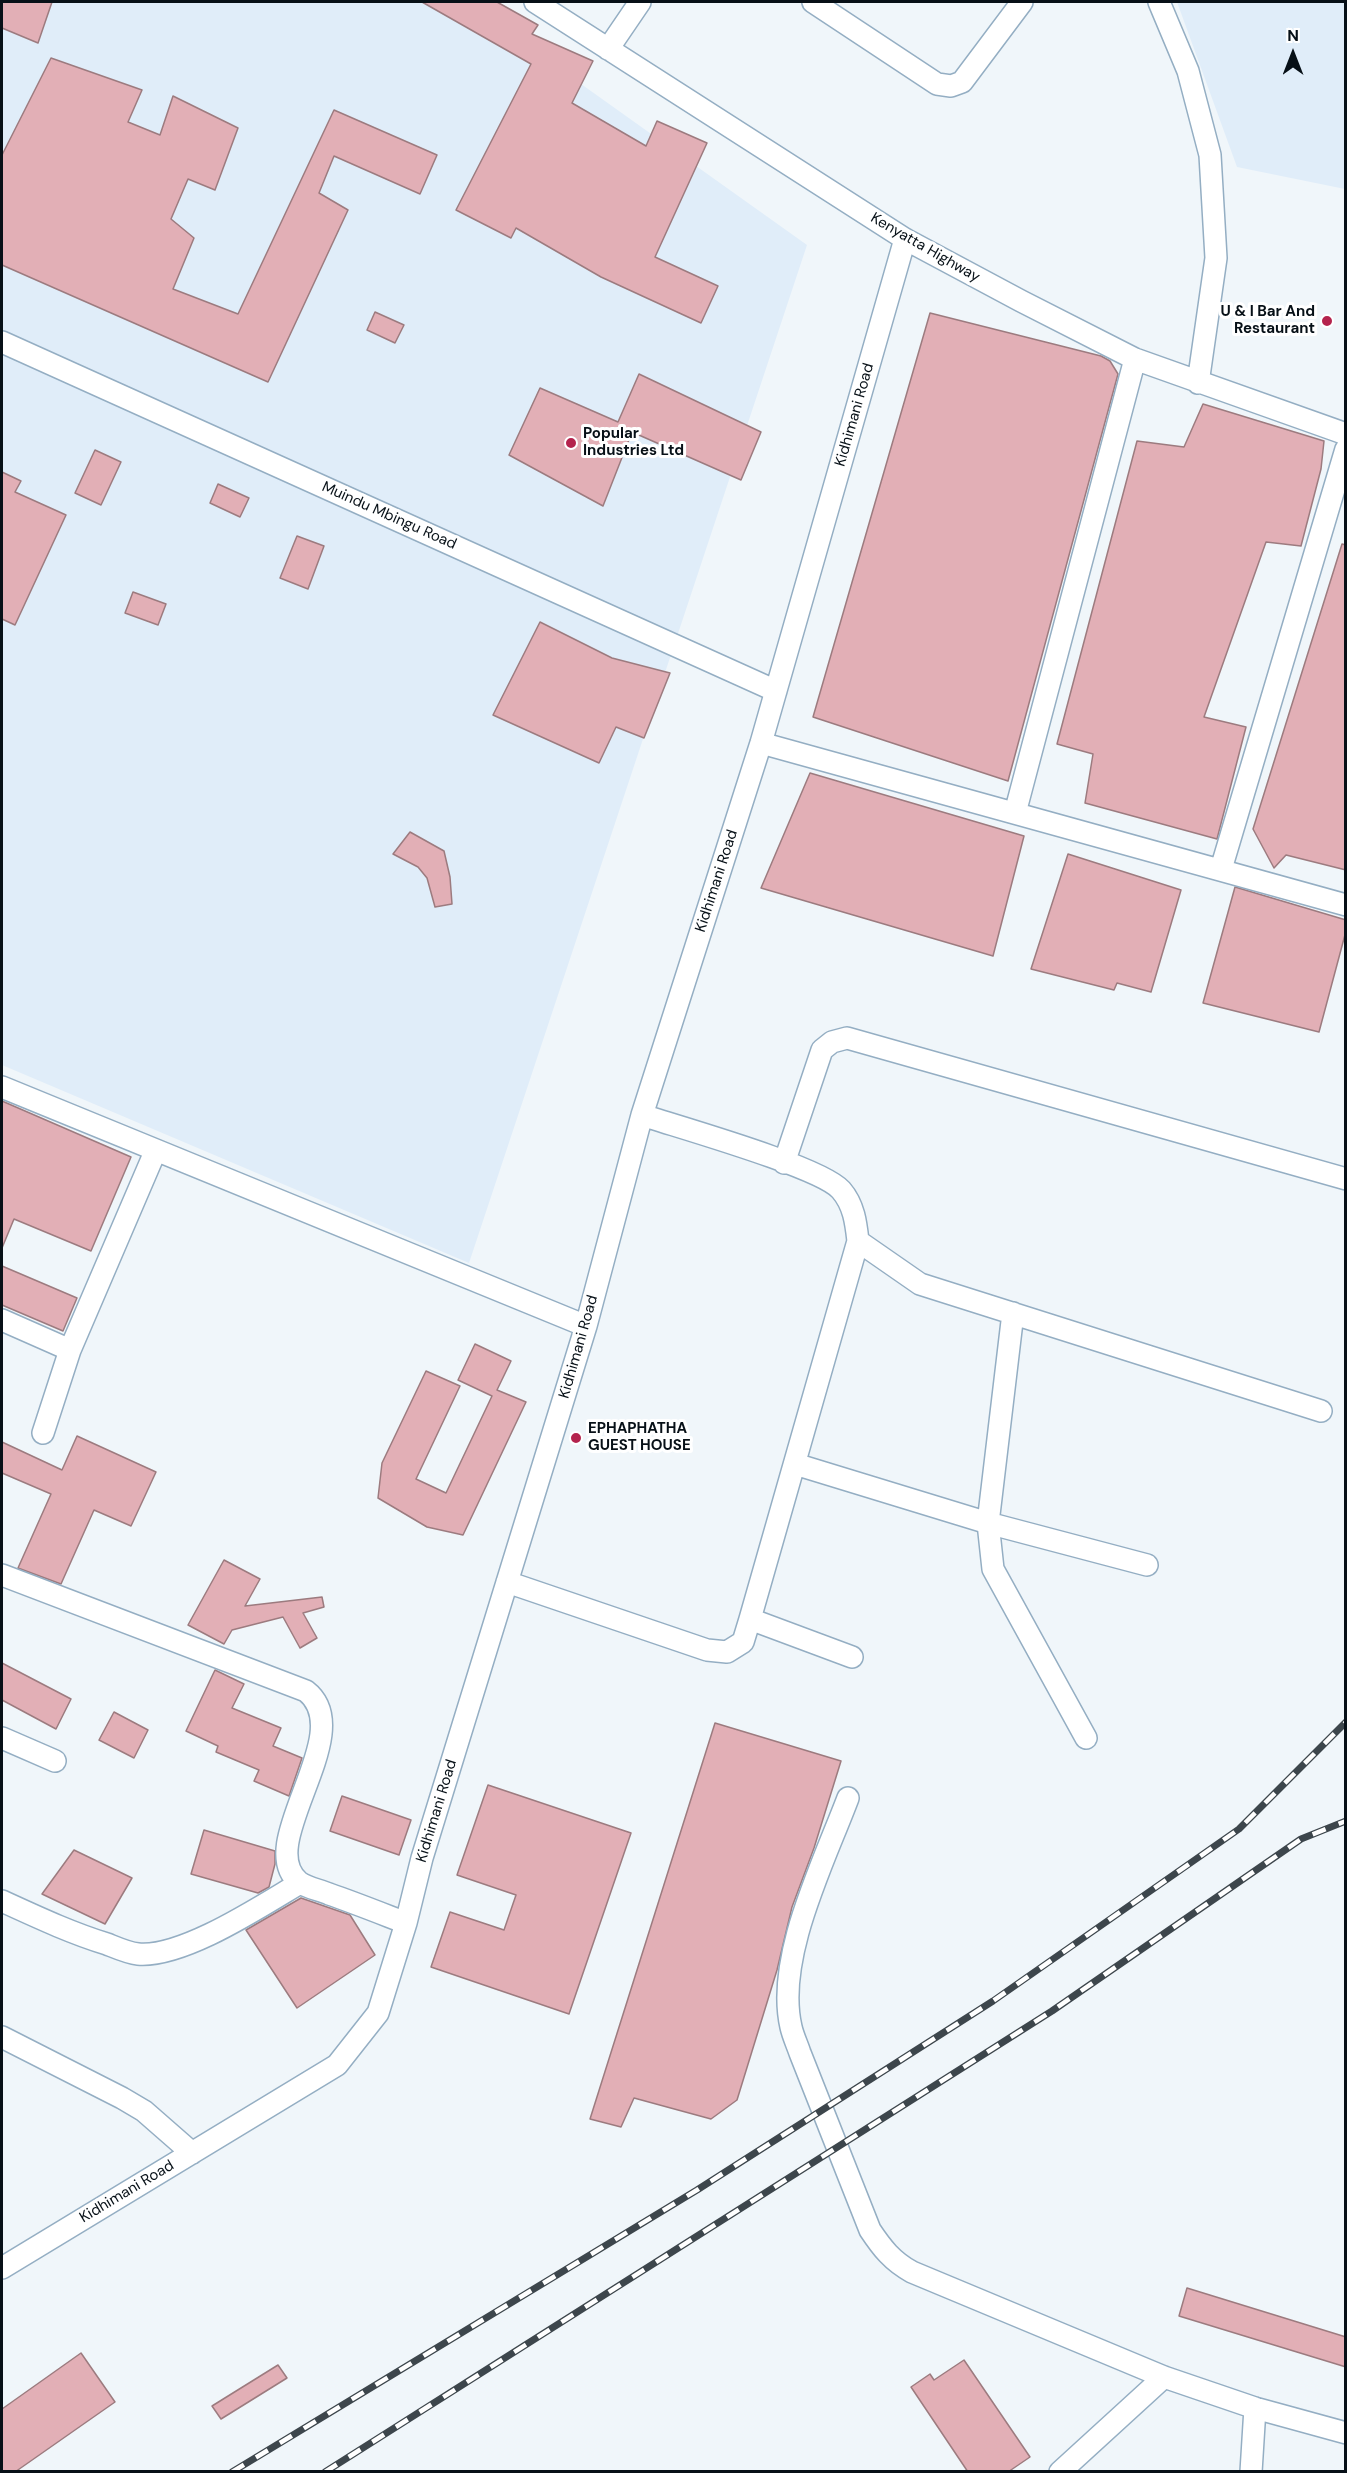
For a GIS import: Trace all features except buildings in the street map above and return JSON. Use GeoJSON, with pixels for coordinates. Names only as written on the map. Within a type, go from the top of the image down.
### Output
{"type":"FeatureCollection","features":[{"type":"Feature","properties":{"kind":"street","name":"Kenyatta Highway"},"geometry":{"type":"LineString","coordinates":[[535,2],[905,239],[1135,359],[1346,434]]}},
{"type":"Feature","properties":{"kind":"street"},"geometry":{"type":"LineString","coordinates":[[608,49],[640,2]]}},
{"type":"Feature","properties":{"kind":"street"},"geometry":{"type":"LineString","coordinates":[[813,2],[937,84],[951,86],[962,82],[1022,2]]}},
{"type":"Feature","properties":{"kind":"street"},"geometry":{"type":"LineString","coordinates":[[1159,2],[1188,71],[1209,155],[1216,258],[1198,383]]}},
{"type":"Feature","properties":{"kind":"street","name":"Kidhimani Road"},"geometry":{"type":"LineString","coordinates":[[2,2268],[337,2065],[378,2013],[406,1923],[422,1858],[586,1326],[642,1115],[761,743],[905,239]]}},
{"type":"Feature","properties":{"kind":"street","name":"Muindu Mbingu Road"},"geometry":{"type":"LineString","coordinates":[[2,342],[776,691]]}},
{"type":"Feature","properties":{"kind":"street"},"geometry":{"type":"LineString","coordinates":[[1016,813],[1135,359]]}},
{"type":"Feature","properties":{"kind":"street"},"geometry":{"type":"LineString","coordinates":[[1221,869],[1346,449]]}},
{"type":"Feature","properties":{"kind":"street"},"geometry":{"type":"LineString","coordinates":[[761,743],[1346,904]]}},
{"type":"Feature","properties":{"kind":"street"},"geometry":{"type":"LineString","coordinates":[[784,1163],[822,1050],[832,1042],[847,1038],[1346,1179]]}},
{"type":"Feature","properties":{"kind":"street"},"geometry":{"type":"LineString","coordinates":[[2,1087],[155,1152],[586,1326]]}},
{"type":"Feature","properties":{"kind":"street"},"geometry":{"type":"LineString","coordinates":[[507,1582],[707,1650],[727,1652],[743,1642],[795,1464],[858,1241],[855,1214],[840,1189],[813,1173],[642,1115]]}},
{"type":"Feature","properties":{"kind":"street"},"geometry":{"type":"LineString","coordinates":[[43,1433],[70,1350],[155,1152]]}},
{"type":"Feature","properties":{"kind":"street"},"geometry":{"type":"LineString","coordinates":[[858,1241],[920,1284],[1321,1411]]}},
{"type":"Feature","properties":{"kind":"street"},"geometry":{"type":"LineString","coordinates":[[1013,1313],[988,1523],[993,1569],[1086,1738]]}},
{"type":"Feature","properties":{"kind":"street"},"geometry":{"type":"LineString","coordinates":[[2,1320],[70,1350]]}},
{"type":"Feature","properties":{"kind":"street"},"geometry":{"type":"LineString","coordinates":[[795,1464],[988,1523],[1147,1565]]}},
{"type":"Feature","properties":{"kind":"street"},"geometry":{"type":"LineString","coordinates":[[2,1575],[306,1691],[313,1696],[317,1703],[321,1727],[318,1751],[286,1844],[288,1868],[300,1883],[406,1923]]}},
{"type":"Feature","properties":{"kind":"street"},"geometry":{"type":"LineString","coordinates":[[750,1619],[852,1656]]}},
{"type":"Feature","properties":{"kind":"street"},"geometry":{"type":"LineString","coordinates":[[2,1738],[55,1761]]}},
{"type":"Feature","properties":{"kind":"street"},"geometry":{"type":"LineString","coordinates":[[848,1798],[798,1931],[789,1971],[788,2001],[794,2036],[870,2230],[894,2262],[912,2272],[1164,2377],[1255,2408],[1346,2433]]}},
{"type":"Feature","properties":{"kind":"street"},"geometry":{"type":"LineString","coordinates":[[2,1901],[72,1934],[137,1954],[156,1953],[184,1944],[239,1918],[300,1883]]}},
{"type":"Feature","properties":{"kind":"street"},"geometry":{"type":"LineString","coordinates":[[2,2037],[144,2111],[192,2153]]}},
{"type":"Feature","properties":{"kind":"street"},"geometry":{"type":"LineString","coordinates":[[1060,2472],[1164,2377]]}},
{"type":"Feature","properties":{"kind":"street"},"geometry":{"type":"LineString","coordinates":[[1251,2472],[1255,2408]]}},
{"type":"Feature","properties":{"kind":"shaded area"},"geometry":{"type":"Polygon","coordinates":[[[2,2],[466,2],[807,245],[469,1263],[2,1065],[2,2]]]}},
{"type":"Feature","properties":{"kind":"shaded area"},"geometry":{"type":"Polygon","coordinates":[[[1177,2],[1345,2],[1345,189],[1237,167],[1177,2]]]}},
{"type":"Feature","properties":{"kind":"railway"},"geometry":{"type":"LineString","coordinates":[[232,2472],[697,2190],[993,2001],[1239,1829],[1346,1722]]}},
{"type":"Feature","properties":{"kind":"railway"},"geometry":{"type":"LineString","coordinates":[[325,2472],[1052,2011],[1301,1839],[1346,1821]]}},
{"type":"Feature","properties":{"kind":"place","name":"U & I Bar And Restaurant"},"geometry":{"type":"Point","coordinates":[1327,321]}},
{"type":"Feature","properties":{"kind":"place","name":"Popular Industries Ltd"},"geometry":{"type":"Point","coordinates":[571,443]}},
{"type":"Feature","properties":{"kind":"place","name":"EPHAPHATHA GUEST HOUSE"},"geometry":{"type":"Point","coordinates":[576,1438]}}]}
